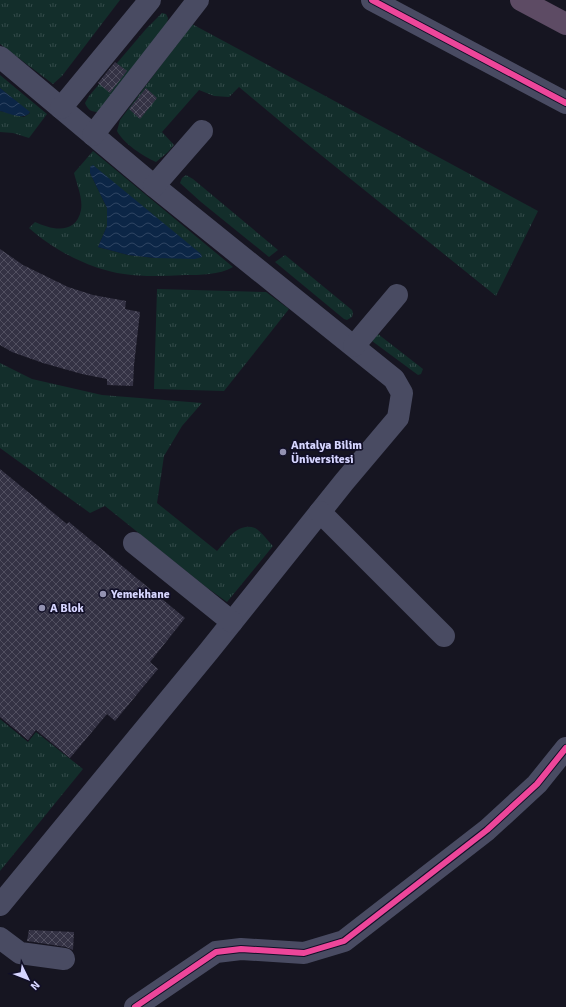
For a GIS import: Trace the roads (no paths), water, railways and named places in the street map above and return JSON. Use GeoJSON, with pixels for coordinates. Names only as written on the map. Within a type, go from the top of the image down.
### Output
{"type":"FeatureCollection","features":[{"type":"Feature","properties":{"kind":"highway"},"geometry":{"type":"LineString","coordinates":[[521,0],[566,24]]}},
{"type":"Feature","properties":{"kind":"street"},"geometry":{"type":"LineString","coordinates":[[61,108],[150,0]]}},
{"type":"Feature","properties":{"kind":"street"},"geometry":{"type":"LineString","coordinates":[[93,135],[198,0]]}},
{"type":"Feature","properties":{"kind":"street"},"geometry":{"type":"LineString","coordinates":[[372,0],[566,103]]}},
{"type":"Feature","properties":{"kind":"street"},"geometry":{"type":"LineString","coordinates":[[0,57],[154,186],[354,346],[394,380],[402,393],[398,418],[0,905]]}},
{"type":"Feature","properties":{"kind":"street"},"geometry":{"type":"LineString","coordinates":[[154,186],[202,131]]}},
{"type":"Feature","properties":{"kind":"street"},"geometry":{"type":"LineString","coordinates":[[354,346],[397,295]]}},
{"type":"Feature","properties":{"kind":"street"},"geometry":{"type":"LineString","coordinates":[[320,512],[444,636]]}},
{"type":"Feature","properties":{"kind":"street"},"geometry":{"type":"LineString","coordinates":[[134,542],[232,622]]}},
{"type":"Feature","properties":{"kind":"street"},"geometry":{"type":"LineString","coordinates":[[135,1007],[216,952],[241,949],[304,953],[344,941],[487,830],[537,784],[566,748]]}},
{"type":"Feature","properties":{"kind":"street"},"geometry":{"type":"LineString","coordinates":[[0,938],[20,953],[64,959]]}},
{"type":"Feature","properties":{"kind":"water"},"geometry":{"type":"Polygon","coordinates":[[[0,88],[30,112],[28,115],[12,115],[0,111],[0,88]]]}},
{"type":"Feature","properties":{"kind":"water"},"geometry":{"type":"Polygon","coordinates":[[[93,165],[201,254],[202,257],[195,259],[155,258],[128,255],[98,247],[107,226],[107,208],[90,173],[90,167],[93,165]]]}},
{"type":"Feature","properties":{"kind":"place","name":"Antalya Bilim Üniversitesi"},"geometry":{"type":"Point","coordinates":[283,452]}},
{"type":"Feature","properties":{"kind":"place","name":"Yemekhane"},"geometry":{"type":"Point","coordinates":[103,594]}},
{"type":"Feature","properties":{"kind":"place","name":"A Blok"},"geometry":{"type":"Point","coordinates":[42,608]}}]}
